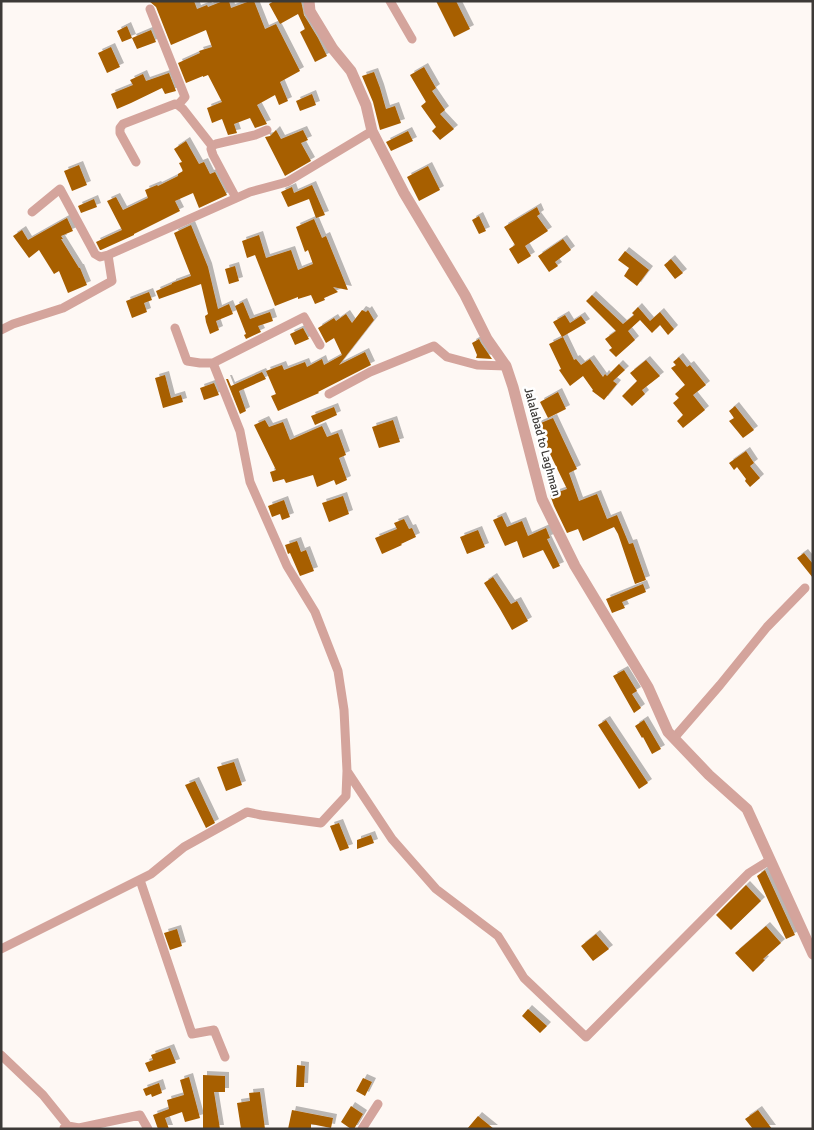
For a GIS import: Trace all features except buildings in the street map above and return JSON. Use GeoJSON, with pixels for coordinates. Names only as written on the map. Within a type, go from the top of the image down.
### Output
{"type":"FeatureCollection","features":[{"type":"Feature","properties":{"kind":"street","name":"Jalalabad to Laghman"},"geometry":{"type":"LineString","coordinates":[[309,1],[310,11],[333,48],[352,71],[366,105],[372,131],[404,193],[465,295],[487,339],[506,366],[514,387],[542,499],[575,566],[648,687],[668,732],[709,775],[747,809],[813,954]]}},
{"type":"Feature","properties":{"kind":"street"},"geometry":{"type":"LineString","coordinates":[[390,1],[412,39]]}},
{"type":"Feature","properties":{"kind":"street"},"geometry":{"type":"LineString","coordinates":[[150,9],[185,96],[178,105]]}},
{"type":"Feature","properties":{"kind":"street"},"geometry":{"type":"LineString","coordinates":[[136,162],[120,133],[120,128],[123,124],[175,104],[178,105],[212,146],[213,155],[236,198]]}},
{"type":"Feature","properties":{"kind":"street"},"geometry":{"type":"LineString","coordinates":[[212,146],[255,135],[266,130]]}},
{"type":"Feature","properties":{"kind":"street"},"geometry":{"type":"LineString","coordinates":[[32,212],[60,189],[95,254],[100,257],[250,192],[287,182],[372,131]]}},
{"type":"Feature","properties":{"kind":"street"},"geometry":{"type":"LineString","coordinates":[[1,330],[13,324],[63,308],[112,281],[108,255]]}},
{"type":"Feature","properties":{"kind":"street"},"geometry":{"type":"LineString","coordinates":[[175,328],[187,361],[200,364],[213,363],[304,317],[320,345]]}},
{"type":"Feature","properties":{"kind":"street"},"geometry":{"type":"LineString","coordinates":[[329,394],[370,372],[434,346],[447,357],[477,365],[506,366]]}},
{"type":"Feature","properties":{"kind":"street"},"geometry":{"type":"LineString","coordinates":[[1,949],[151,874],[184,847],[247,812],[321,823],[346,796],[347,771],[344,710],[338,671],[315,612],[287,566],[250,482],[240,431],[213,363]]}},
{"type":"Feature","properties":{"kind":"street"},"geometry":{"type":"LineString","coordinates":[[674,738],[767,627],[805,588]]}},
{"type":"Feature","properties":{"kind":"street"},"geometry":{"type":"LineString","coordinates":[[347,771],[392,839],[436,889],[498,936],[524,978],[586,1037],[749,873],[770,860]]}},
{"type":"Feature","properties":{"kind":"street"},"geometry":{"type":"LineString","coordinates":[[140,880],[192,1034],[214,1030],[225,1056]]}},
{"type":"Feature","properties":{"kind":"street"},"geometry":{"type":"LineString","coordinates":[[1,1055],[43,1095],[65,1127],[79,1128],[140,1115],[148,1129]]}},
{"type":"Feature","properties":{"kind":"street"},"geometry":{"type":"LineString","coordinates":[[362,1129],[378,1104]]}}]}
